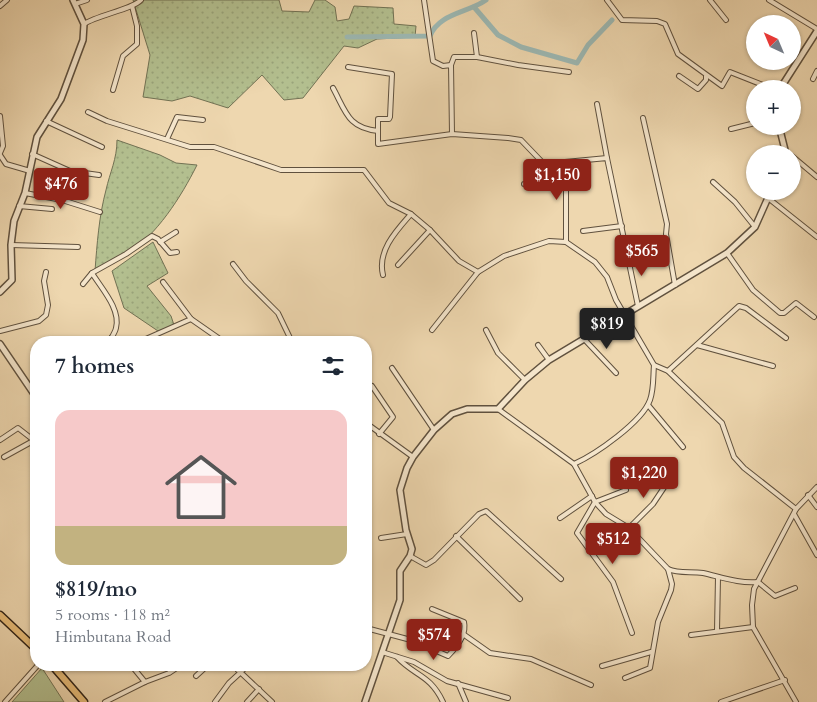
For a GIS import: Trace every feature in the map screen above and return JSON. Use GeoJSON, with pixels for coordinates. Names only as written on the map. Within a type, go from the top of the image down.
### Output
{"type":"FeatureCollection","features":[{"type":"Feature","properties":{"kind":"main road"},"geometry":{"type":"LineString","coordinates":[[3,618],[30,643]]}},
{"type":"Feature","properties":{"kind":"main road"},"geometry":{"type":"LineString","coordinates":[[57,671],[84,702]]}},
{"type":"Feature","properties":{"kind":"street"},"geometry":{"type":"LineString","coordinates":[[0,6],[7,0]]}},
{"type":"Feature","properties":{"kind":"street"},"geometry":{"type":"LineString","coordinates":[[0,292],[12,280],[11,246],[14,221],[25,192],[37,137],[60,99],[81,49],[84,24],[74,2],[87,0]]}},
{"type":"Feature","properties":{"kind":"street"},"geometry":{"type":"LineString","coordinates":[[84,24],[104,14],[132,6],[140,0]]}},
{"type":"Feature","properties":{"kind":"street"},"geometry":{"type":"LineString","coordinates":[[424,0],[433,60],[443,66],[451,65]]}},
{"type":"Feature","properties":{"kind":"street"},"geometry":{"type":"LineString","coordinates":[[607,0],[622,20],[658,21],[665,24],[678,54],[722,86],[730,72],[750,80]]}},
{"type":"Feature","properties":{"kind":"street"},"geometry":{"type":"LineString","coordinates":[[710,0],[726,20]]}},
{"type":"Feature","properties":{"kind":"street"},"geometry":{"type":"LineString","coordinates":[[769,0],[817,30],[786,80]]}},
{"type":"Feature","properties":{"kind":"street"},"geometry":{"type":"LineString","coordinates":[[113,90],[123,56],[137,44],[137,26],[132,6]]}},
{"type":"Feature","properties":{"kind":"street"},"geometry":{"type":"LineString","coordinates":[[474,33],[477,57]]}},
{"type":"Feature","properties":{"kind":"street"},"geometry":{"type":"LineString","coordinates":[[452,134],[451,65],[454,57],[477,57],[569,72]]}},
{"type":"Feature","properties":{"kind":"street"},"geometry":{"type":"LineString","coordinates":[[348,67],[392,74],[390,117],[389,119],[378,119],[378,144],[452,134],[521,140],[529,146],[544,164],[551,165],[607,158]]}},
{"type":"Feature","properties":{"kind":"street"},"geometry":{"type":"LineString","coordinates":[[813,79],[817,71]]}},
{"type":"Feature","properties":{"kind":"street"},"geometry":{"type":"LineString","coordinates":[[679,76],[698,89],[706,80],[706,76]]}},
{"type":"Feature","properties":{"kind":"street"},"geometry":{"type":"LineString","coordinates":[[333,88],[350,120],[358,128],[378,131]]}},
{"type":"Feature","properties":{"kind":"street"},"geometry":{"type":"LineString","coordinates":[[597,104],[638,306]]}},
{"type":"Feature","properties":{"kind":"street"},"geometry":{"type":"LineString","coordinates":[[88,112],[107,121],[190,147],[214,147],[281,170],[319,168],[364,170],[389,203],[411,214],[430,230],[459,261],[478,272]]}},
{"type":"Feature","properties":{"kind":"street"},"geometry":{"type":"LineString","coordinates":[[0,116],[3,146],[0,154],[6,164],[30,171]]}},
{"type":"Feature","properties":{"kind":"street"},"geometry":{"type":"LineString","coordinates":[[167,139],[177,117],[203,120]]}},
{"type":"Feature","properties":{"kind":"street"},"geometry":{"type":"LineString","coordinates":[[643,118],[667,224],[666,234],[675,286]]}},
{"type":"Feature","properties":{"kind":"street"},"geometry":{"type":"LineString","coordinates":[[46,122],[102,147]]}},
{"type":"Feature","properties":{"kind":"street"},"geometry":{"type":"LineString","coordinates":[[731,129],[746,125]]}},
{"type":"Feature","properties":{"kind":"street"},"geometry":{"type":"LineString","coordinates":[[32,154],[70,170],[99,175]]}},
{"type":"Feature","properties":{"kind":"street"},"geometry":{"type":"LineString","coordinates":[[801,164],[817,177]]}},
{"type":"Feature","properties":{"kind":"street"},"geometry":{"type":"LineString","coordinates":[[713,182],[735,202],[755,227]]}},
{"type":"Feature","properties":{"kind":"street"},"geometry":{"type":"LineString","coordinates":[[524,184],[566,184],[566,242]]}},
{"type":"Feature","properties":{"kind":"street"},"geometry":{"type":"LineString","coordinates":[[25,192],[62,200],[100,212]]}},
{"type":"Feature","properties":{"kind":"street"},"geometry":{"type":"LineString","coordinates":[[498,408],[525,380],[549,360],[727,253],[755,227],[767,200]]}},
{"type":"Feature","properties":{"kind":"street"},"geometry":{"type":"LineString","coordinates":[[771,200],[817,237]]}},
{"type":"Feature","properties":{"kind":"street"},"geometry":{"type":"LineString","coordinates":[[19,206],[52,209]]}},
{"type":"Feature","properties":{"kind":"street"},"geometry":{"type":"LineString","coordinates":[[384,274],[381,264],[385,250],[411,214]]}},
{"type":"Feature","properties":{"kind":"street"},"geometry":{"type":"LineString","coordinates":[[583,230],[622,226]]}},
{"type":"Feature","properties":{"kind":"street"},"geometry":{"type":"LineString","coordinates":[[398,265],[430,230]]}},
{"type":"Feature","properties":{"kind":"street"},"geometry":{"type":"LineString","coordinates":[[160,242],[176,232]]}},
{"type":"Feature","properties":{"kind":"street"},"geometry":{"type":"LineString","coordinates":[[83,284],[92,273],[126,254],[152,236],[170,253],[177,252]]}},
{"type":"Feature","properties":{"kind":"street"},"geometry":{"type":"LineString","coordinates":[[432,330],[478,272],[504,256],[549,241],[566,242],[595,262],[607,278],[625,316],[654,365],[651,398],[648,405],[621,434],[595,454],[574,464]]}},
{"type":"Feature","properties":{"kind":"street"},"geometry":{"type":"LineString","coordinates":[[11,246],[78,247]]}},
{"type":"Feature","properties":{"kind":"street"},"geometry":{"type":"LineString","coordinates":[[727,253],[753,290],[780,313],[784,313],[796,303],[814,317]]}},
{"type":"Feature","properties":{"kind":"street"},"geometry":{"type":"LineString","coordinates":[[233,264],[246,281],[278,313],[289,336]]}},
{"type":"Feature","properties":{"kind":"street"},"geometry":{"type":"LineString","coordinates":[[0,331],[39,321],[46,315],[48,305],[44,281],[46,272]]}},
{"type":"Feature","properties":{"kind":"street"},"geometry":{"type":"LineString","coordinates":[[92,273],[113,308],[116,328],[112,336]]}},
{"type":"Feature","properties":{"kind":"street"},"geometry":{"type":"LineString","coordinates":[[163,282],[191,319],[215,336]]}},
{"type":"Feature","properties":{"kind":"street"},"geometry":{"type":"LineString","coordinates":[[668,370],[740,306],[746,308],[786,338]]}},
{"type":"Feature","properties":{"kind":"street"},"geometry":{"type":"LineString","coordinates":[[153,336],[191,319]]}},
{"type":"Feature","properties":{"kind":"street"},"geometry":{"type":"LineString","coordinates":[[486,330],[498,354],[525,380]]}},
{"type":"Feature","properties":{"kind":"street"},"geometry":{"type":"LineString","coordinates":[[584,339],[616,373]]}},
{"type":"Feature","properties":{"kind":"street"},"geometry":{"type":"LineString","coordinates":[[0,344],[30,388]]}},
{"type":"Feature","properties":{"kind":"street"},"geometry":{"type":"LineString","coordinates":[[538,345],[549,360]]}},
{"type":"Feature","properties":{"kind":"street"},"geometry":{"type":"LineString","coordinates":[[697,346],[773,366]]}},
{"type":"Feature","properties":{"kind":"street"},"geometry":{"type":"LineString","coordinates":[[654,365],[668,370],[722,423],[734,458],[796,509]]}},
{"type":"Feature","properties":{"kind":"street"},"geometry":{"type":"LineString","coordinates":[[392,368],[434,430]]}},
{"type":"Feature","properties":{"kind":"street"},"geometry":{"type":"LineString","coordinates":[[372,386],[394,417],[379,434]]}},
{"type":"Feature","properties":{"kind":"street"},"geometry":{"type":"LineString","coordinates":[[648,405],[683,447]]}},
{"type":"Feature","properties":{"kind":"street"},"geometry":{"type":"LineString","coordinates":[[365,702],[400,600],[400,570],[410,556],[412,549],[407,534],[400,490],[413,457],[434,430],[452,414],[467,409],[498,408],[574,464],[595,502],[606,514],[629,528],[668,569],[675,572],[701,573],[749,583],[758,582],[774,596],[795,588]]}},
{"type":"Feature","properties":{"kind":"street"},"geometry":{"type":"LineString","coordinates":[[0,440],[18,428],[30,438]]}},
{"type":"Feature","properties":{"kind":"street"},"geometry":{"type":"LineString","coordinates":[[372,428],[413,457]]}},
{"type":"Feature","properties":{"kind":"street"},"geometry":{"type":"LineString","coordinates":[[4,457],[30,444]]}},
{"type":"Feature","properties":{"kind":"street"},"geometry":{"type":"LineString","coordinates":[[629,528],[652,504],[669,480]]}},
{"type":"Feature","properties":{"kind":"street"},"geometry":{"type":"LineString","coordinates":[[796,702],[753,627],[752,605],[754,589],[796,509],[817,487]]}},
{"type":"Feature","properties":{"kind":"street"},"geometry":{"type":"LineString","coordinates":[[626,490],[595,502],[579,528],[578,536],[613,582],[632,633]]}},
{"type":"Feature","properties":{"kind":"street"},"geometry":{"type":"LineString","coordinates":[[808,495],[817,507]]}},
{"type":"Feature","properties":{"kind":"street"},"geometry":{"type":"LineString","coordinates":[[560,518],[592,496]]}},
{"type":"Feature","properties":{"kind":"street"},"geometry":{"type":"LineString","coordinates":[[410,556],[426,564],[434,560],[479,514],[488,512],[561,579]]}},
{"type":"Feature","properties":{"kind":"street"},"geometry":{"type":"LineString","coordinates":[[794,514],[817,555]]}},
{"type":"Feature","properties":{"kind":"street"},"geometry":{"type":"LineString","coordinates":[[381,538],[407,534]]}},
{"type":"Feature","properties":{"kind":"street"},"geometry":{"type":"LineString","coordinates":[[456,536],[520,599]]}},
{"type":"Feature","properties":{"kind":"street"},"geometry":{"type":"LineString","coordinates":[[625,678],[650,668],[651,652],[658,622],[671,590],[668,569]]}},
{"type":"Feature","properties":{"kind":"street"},"geometry":{"type":"LineString","coordinates":[[717,631],[718,577]]}},
{"type":"Feature","properties":{"kind":"street"},"geometry":{"type":"LineString","coordinates":[[372,630],[410,640],[448,656],[457,647],[463,634],[464,622],[432,609]]}},
{"type":"Feature","properties":{"kind":"street"},"geometry":{"type":"LineString","coordinates":[[0,626],[3,618]]}},
{"type":"Feature","properties":{"kind":"street"},"geometry":{"type":"LineString","coordinates":[[691,635],[753,627]]}},
{"type":"Feature","properties":{"kind":"street"},"geometry":{"type":"LineString","coordinates":[[463,634],[490,653],[531,659],[590,685]]}},
{"type":"Feature","properties":{"kind":"street"},"geometry":{"type":"LineString","coordinates":[[382,652],[414,662],[447,681],[508,698]]}},
{"type":"Feature","properties":{"kind":"street"},"geometry":{"type":"LineString","coordinates":[[602,666],[651,652]]}},
{"type":"Feature","properties":{"kind":"street"},"geometry":{"type":"LineString","coordinates":[[397,657],[431,682],[443,702]]}},
{"type":"Feature","properties":{"kind":"street"},"geometry":{"type":"LineString","coordinates":[[5,702],[33,671]]}},
{"type":"Feature","properties":{"kind":"street"},"geometry":{"type":"LineString","coordinates":[[136,671],[144,682]]}},
{"type":"Feature","properties":{"kind":"street"},"geometry":{"type":"LineString","coordinates":[[106,702],[144,682],[173,671]]}},
{"type":"Feature","properties":{"kind":"street"},"geometry":{"type":"LineString","coordinates":[[196,676],[201,671]]}},
{"type":"Feature","properties":{"kind":"street"},"geometry":{"type":"LineString","coordinates":[[215,702],[240,671],[272,702]]}},
{"type":"Feature","properties":{"kind":"street"},"geometry":{"type":"LineString","coordinates":[[721,702],[785,680]]}},
{"type":"Feature","properties":{"kind":"street"},"geometry":{"type":"LineString","coordinates":[[458,684],[466,702]]}},
{"type":"Feature","properties":{"kind":"street"},"geometry":{"type":"LineString","coordinates":[[247,702],[258,689]]}},
{"type":"Feature","properties":{"kind":"green space"},"geometry":{"type":"Polygon","coordinates":[[[133,0],[279,0],[282,11],[309,12],[315,0],[325,0],[335,7],[337,21],[349,19],[354,6],[393,8],[394,24],[416,26],[415,37],[377,39],[358,48],[344,46],[303,98],[284,100],[262,75],[228,108],[190,96],[172,101],[143,97],[150,55],[133,0]]]}},
{"type":"Feature","properties":{"kind":"green space"},"geometry":{"type":"Polygon","coordinates":[[[117,140],[160,155],[176,163],[197,165],[176,202],[148,237],[115,262],[95,271],[102,210],[115,159],[117,140]]]}},
{"type":"Feature","properties":{"kind":"green space"},"geometry":{"type":"Polygon","coordinates":[[[153,242],[168,273],[147,286],[171,316],[174,325],[158,331],[124,308],[112,271],[153,242]]]}},
{"type":"Feature","properties":{"kind":"green space"},"geometry":{"type":"Polygon","coordinates":[[[39,671],[44,671],[64,702],[12,702],[39,671]]]}},
{"type":"Feature","properties":{"kind":"waterway"},"geometry":{"type":"LineString","coordinates":[[347,37],[430,36],[440,22],[486,0]]}},
{"type":"Feature","properties":{"kind":"waterway"},"geometry":{"type":"LineString","coordinates":[[474,7],[498,35],[521,47],[577,63],[588,45],[612,20]]}}]}
